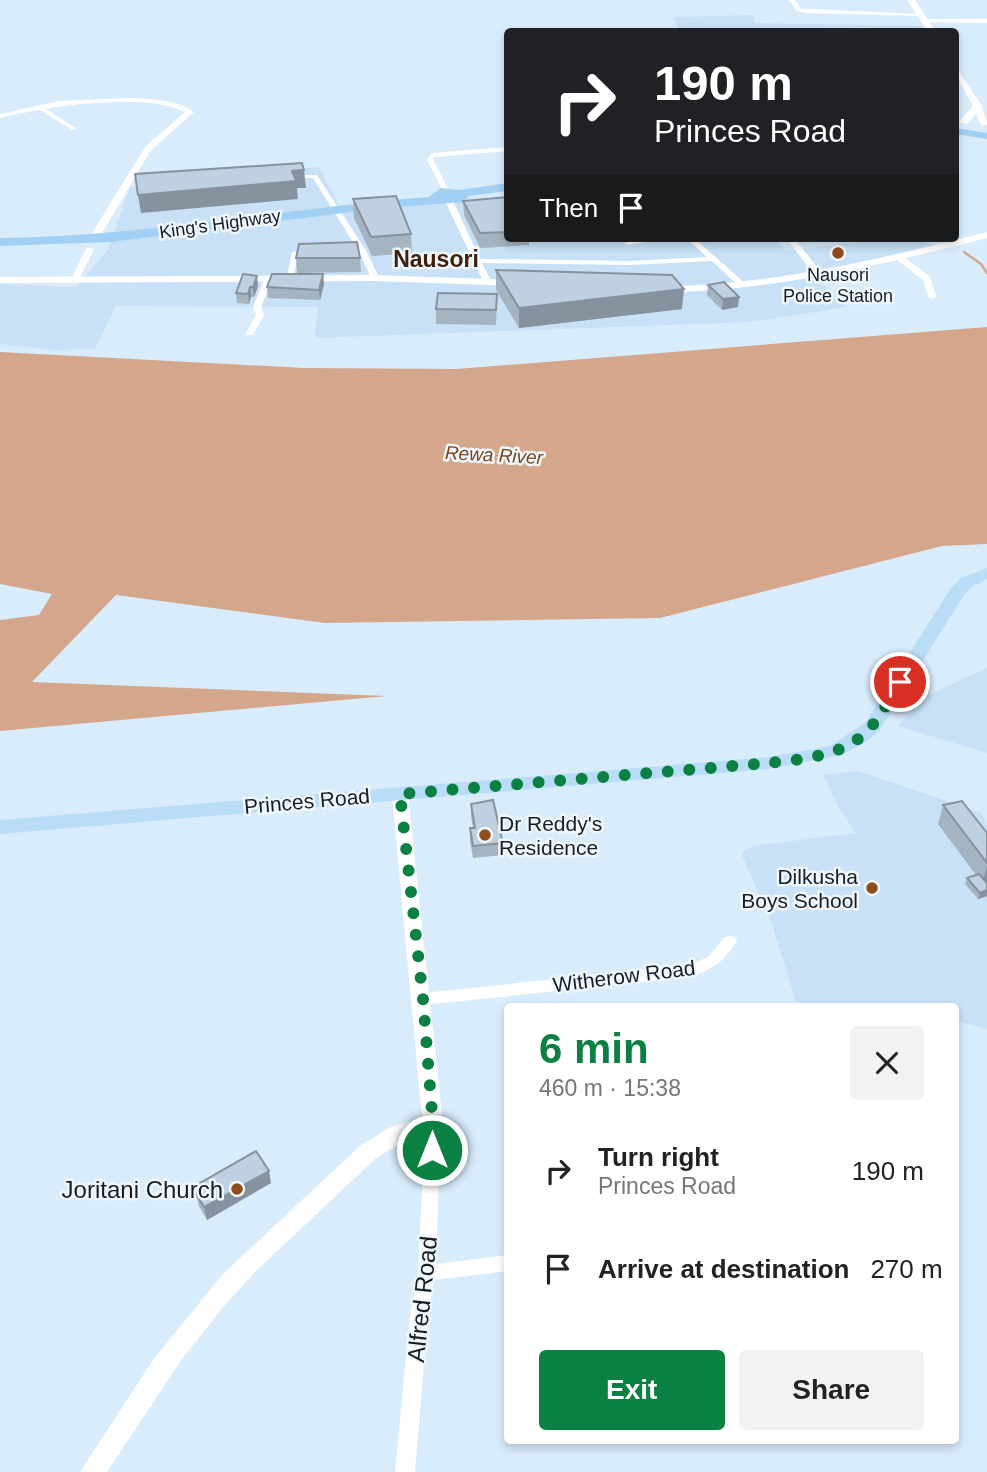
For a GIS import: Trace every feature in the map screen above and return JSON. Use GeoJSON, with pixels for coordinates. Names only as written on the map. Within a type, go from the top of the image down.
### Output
{"type":"FeatureCollection","features":[{"type":"Feature","properties":{"kind":"highway"},"geometry":{"type":"LineString","coordinates":[[960,123],[986,124]]}},
{"type":"Feature","properties":{"kind":"highway"},"geometry":{"type":"LineString","coordinates":[[959,132],[982,136],[987,147]]}},
{"type":"Feature","properties":{"kind":"highway","name":"King's Highway"},"geometry":{"type":"LineString","coordinates":[[0,239],[96,235],[333,205],[504,189]]}},
{"type":"Feature","properties":{"kind":"highway","name":"King's Highway"},"geometry":{"type":"LineString","coordinates":[[0,239],[63,243],[118,239],[333,205]]}},
{"type":"Feature","properties":{"kind":"main road"},"geometry":{"type":"LineString","coordinates":[[911,0],[930,28]]}},
{"type":"Feature","properties":{"kind":"main road"},"geometry":{"type":"LineString","coordinates":[[959,74],[986,124]]}},
{"type":"Feature","properties":{"kind":"main road"},"geometry":{"type":"LineString","coordinates":[[960,123],[978,106]]}},
{"type":"Feature","properties":{"kind":"main road","name":"Princes Road"},"geometry":{"type":"LineString","coordinates":[[0,827],[769,763],[812,757],[843,748],[872,727],[957,592],[967,582],[987,573]]}},
{"type":"Feature","properties":{"kind":"street"},"geometry":{"type":"LineString","coordinates":[[792,0],[799,10],[806,11],[920,14]]}},
{"type":"Feature","properties":{"kind":"street"},"geometry":{"type":"LineString","coordinates":[[926,22],[987,22]]}},
{"type":"Feature","properties":{"kind":"street"},"geometry":{"type":"LineString","coordinates":[[0,116],[79,102],[165,104],[190,112],[183,121],[148,149],[96,235]]}},
{"type":"Feature","properties":{"kind":"street"},"geometry":{"type":"LineString","coordinates":[[41,107],[74,129]]}},
{"type":"Feature","properties":{"kind":"street"},"geometry":{"type":"LineString","coordinates":[[488,281],[430,159],[432,155],[504,149]]}},
{"type":"Feature","properties":{"kind":"street"},"geometry":{"type":"LineString","coordinates":[[280,176],[315,176],[363,252],[375,278]]}},
{"type":"Feature","properties":{"kind":"street"},"geometry":{"type":"LineString","coordinates":[[123,189],[136,188]]}},
{"type":"Feature","properties":{"kind":"street"},"geometry":{"type":"LineString","coordinates":[[959,241],[987,234]]}},
{"type":"Feature","properties":{"kind":"street"},"geometry":{"type":"LineString","coordinates":[[630,262],[628,243],[635,242]]}},
{"type":"Feature","properties":{"kind":"street"},"geometry":{"type":"LineString","coordinates":[[695,242],[743,285]]}},
{"type":"Feature","properties":{"kind":"street"},"geometry":{"type":"LineString","coordinates":[[793,242],[818,274]]}},
{"type":"Feature","properties":{"kind":"street"},"geometry":{"type":"LineString","coordinates":[[654,288],[699,289],[818,274],[956,242]]}},
{"type":"Feature","properties":{"kind":"street"},"geometry":{"type":"LineString","coordinates":[[74,281],[90,249]]}},
{"type":"Feature","properties":{"kind":"street"},"geometry":{"type":"LineString","coordinates":[[349,253],[363,252]]}},
{"type":"Feature","properties":{"kind":"street"},"geometry":{"type":"LineString","coordinates":[[289,279],[295,254],[322,253]]}},
{"type":"Feature","properties":{"kind":"street"},"geometry":{"type":"LineString","coordinates":[[899,257],[927,279],[932,296]]}},
{"type":"Feature","properties":{"kind":"street"},"geometry":{"type":"LineString","coordinates":[[478,261],[630,262],[715,259]]}},
{"type":"Feature","properties":{"kind":"street"},"geometry":{"type":"LineString","coordinates":[[0,280],[375,278],[528,283]]}},
{"type":"Feature","properties":{"kind":"street"},"geometry":{"type":"LineString","coordinates":[[250,333],[260,315],[257,307],[268,279]]}},
{"type":"Feature","properties":{"kind":"street"},"geometry":{"type":"LineString","coordinates":[[92,1472],[185,1336],[245,1266],[356,1161],[395,1133],[410,1127],[433,1125],[423,999],[400,794]]}},
{"type":"Feature","properties":{"kind":"street","name":"Witherow Road"},"geometry":{"type":"LineString","coordinates":[[423,999],[690,971],[706,967],[718,958],[730,941]]}},
{"type":"Feature","properties":{"kind":"street","name":"Alfred Road"},"geometry":{"type":"LineString","coordinates":[[405,1472],[419,1315],[427,1273],[433,1125]]}},
{"type":"Feature","properties":{"kind":"street"},"geometry":{"type":"LineString","coordinates":[[427,1273],[504,1263]]}},
{"type":"Feature","properties":{"kind":"shaded area"},"geometry":{"type":"Polygon","coordinates":[[[753,15],[755,23],[923,28],[678,28],[674,17],[753,15]]]}},
{"type":"Feature","properties":{"kind":"shaded area"},"geometry":{"type":"Polygon","coordinates":[[[319,167],[343,213],[504,195],[504,242],[778,242],[786,251],[857,242],[925,242],[934,247],[810,273],[847,307],[750,322],[315,338],[318,307],[116,306],[95,349],[54,350],[0,344],[0,284],[76,287],[108,250],[130,187],[319,167]]]}},
{"type":"Feature","properties":{"kind":"shaded area"},"geometry":{"type":"Polygon","coordinates":[[[987,668],[987,753],[898,726],[924,697],[987,668]]]}},
{"type":"Feature","properties":{"kind":"shaded area","name":"Dilkusha Boys School"},"geometry":{"type":"Polygon","coordinates":[[[858,771],[982,813],[987,825],[987,1029],[959,1022],[959,1003],[796,1003],[772,924],[741,853],[753,846],[856,833],[837,805],[824,775],[858,771]]]}},
{"type":"Feature","properties":{"kind":"water","name":"Rewa River"},"geometry":{"type":"Polygon","coordinates":[[[987,327],[987,544],[942,546],[660,618],[325,623],[116,595],[32,682],[387,696],[0,731],[0,620],[39,615],[52,594],[0,584],[0,352],[304,368],[456,369],[987,327]]]}},
{"type":"Feature","properties":{"kind":"building"},"geometry":{"type":"Polygon","coordinates":[[[302,163],[304,170],[292,171],[296,181],[138,195],[135,174],[302,163]]]}},
{"type":"Feature","properties":{"kind":"building"},"geometry":{"type":"Polygon","coordinates":[[[396,196],[411,234],[371,237],[353,199],[396,196]]]}},
{"type":"Feature","properties":{"kind":"building"},"geometry":{"type":"Polygon","coordinates":[[[504,197],[504,232],[480,233],[463,201],[504,197]]]}},
{"type":"Feature","properties":{"kind":"building"},"geometry":{"type":"Polygon","coordinates":[[[357,242],[360,258],[296,258],[299,244],[357,242]]]}},
{"type":"Feature","properties":{"kind":"building"},"geometry":{"type":"Polygon","coordinates":[[[496,270],[672,275],[684,289],[519,308],[496,270]]]}},
{"type":"Feature","properties":{"kind":"building"},"geometry":{"type":"Polygon","coordinates":[[[243,274],[257,276],[248,294],[236,293],[243,274]]]}},
{"type":"Feature","properties":{"kind":"building"},"geometry":{"type":"Polygon","coordinates":[[[272,274],[323,274],[319,290],[267,287],[272,274]]]}},
{"type":"Feature","properties":{"kind":"building"},"geometry":{"type":"Polygon","coordinates":[[[724,282],[739,297],[723,299],[708,285],[724,282]]]}},
{"type":"Feature","properties":{"kind":"building"},"geometry":{"type":"Polygon","coordinates":[[[438,293],[497,294],[496,310],[436,309],[438,293]]]}},
{"type":"Feature","properties":{"kind":"building","name":"Dr Reddy's Residence"},"geometry":{"type":"Polygon","coordinates":[[[493,800],[503,843],[473,846],[470,828],[475,828],[471,804],[493,800]]]}},
{"type":"Feature","properties":{"kind":"building"},"geometry":{"type":"Polygon","coordinates":[[[962,801],[987,833],[987,863],[943,805],[962,801]]]}},
{"type":"Feature","properties":{"kind":"building"},"geometry":{"type":"Polygon","coordinates":[[[979,874],[987,883],[987,890],[980,893],[967,878],[979,874]]]}},
{"type":"Feature","properties":{"kind":"building"},"geometry":{"type":"Polygon","coordinates":[[[256,1151],[269,1171],[204,1207],[196,1194],[204,1189],[200,1183],[256,1151]]]}},
{"type":"Feature","properties":{"kind":"waterway"},"geometry":{"type":"LineString","coordinates":[[964,252],[981,264],[987,273]]}},
{"type":"Feature","properties":{"kind":"place","name":"Nausori Police Station"},"geometry":{"type":"Point","coordinates":[838,253]}},
{"type":"Feature","properties":{"kind":"place","name":"Dr Reddy's Residence"},"geometry":{"type":"Point","coordinates":[485,835]}},
{"type":"Feature","properties":{"kind":"place","name":"Dilkusha Boys School"},"geometry":{"type":"Point","coordinates":[872,888]}},
{"type":"Feature","properties":{"kind":"place","name":"Joritani Church"},"geometry":{"type":"Point","coordinates":[237,1189]}},
{"type":"Feature","properties":{"kind":"district","name":"Nausori"},"geometry":{"type":"Point","coordinates":[436,259]}},
{"type":"Feature","properties":{"kind":"route"},"geometry":{"type":"LineString","coordinates":[[432,1150],[433,1125],[423,999],[400,794],[769,763],[812,757],[843,748],[862,736],[872,727],[900,682]]}}]}
